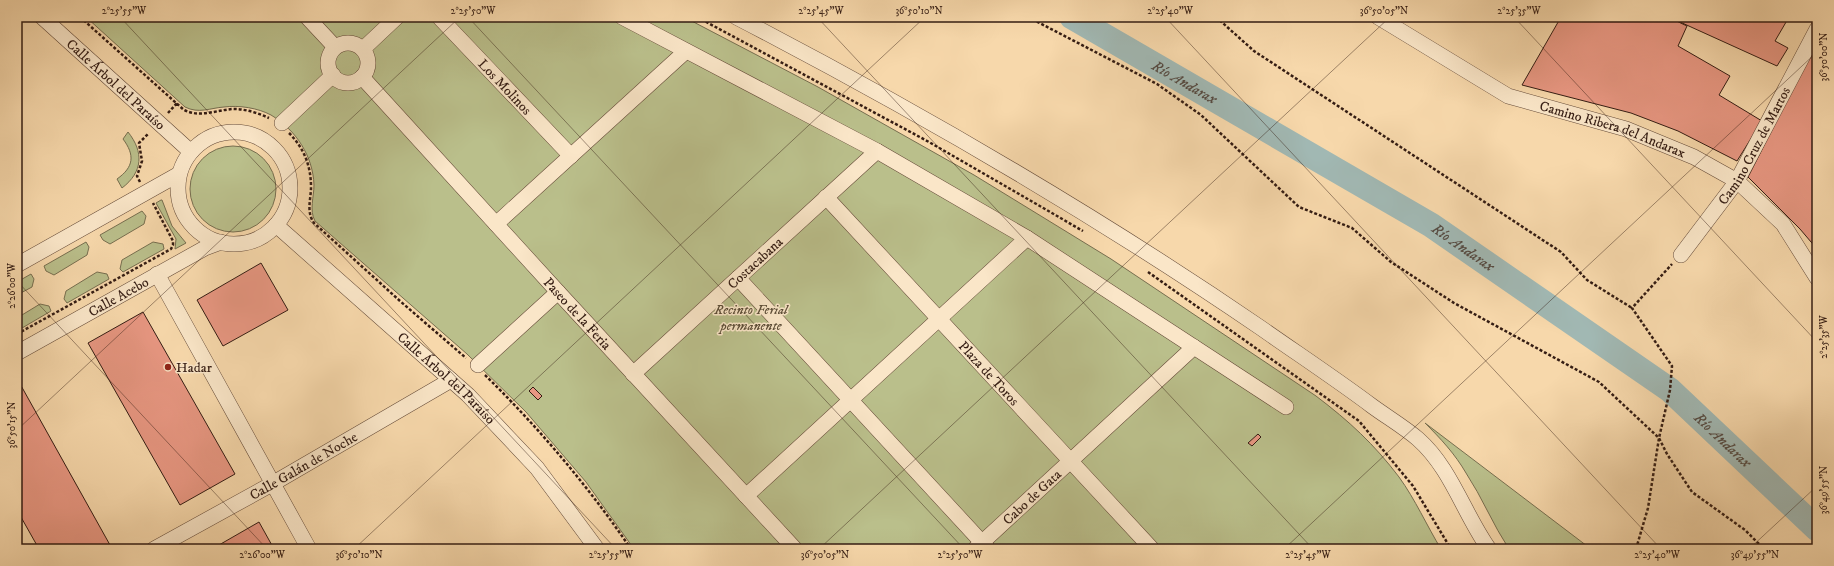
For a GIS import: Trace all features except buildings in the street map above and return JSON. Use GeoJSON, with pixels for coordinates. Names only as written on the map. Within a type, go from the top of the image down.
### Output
{"type":"FeatureCollection","features":[{"type":"Feature","properties":{"kind":"street","name":"Calle Árbol del Paraíso"},"geometry":{"type":"LineString","coordinates":[[42,17],[191,152]]}},
{"type":"Feature","properties":{"kind":"street"},"geometry":{"type":"LineString","coordinates":[[307,17],[335,47]]}},
{"type":"Feature","properties":{"kind":"street"},"geometry":{"type":"LineString","coordinates":[[363,49],[397,17]]}},
{"type":"Feature","properties":{"kind":"street"},"geometry":{"type":"LineString","coordinates":[[622,17],[877,151],[1027,238],[1286,407]]}},
{"type":"Feature","properties":{"kind":"street"},"geometry":{"type":"LineString","coordinates":[[736,17],[942,128],[1028,180],[1217,298],[1346,387],[1419,440],[1451,482],[1489,549]]}},
{"type":"Feature","properties":{"kind":"street","name":"Camino Ribera del Andarax"},"geometry":{"type":"LineString","coordinates":[[1378,17],[1508,96],[1626,129],[1694,157],[1737,181],[1783,224],[1817,278]]}},
{"type":"Feature","properties":{"kind":"street","name":"Los Molinos"},"geometry":{"type":"LineString","coordinates":[[441,18],[571,156]]}},
{"type":"Feature","properties":{"kind":"street","name":"Camino Cruz de Martos"},"geometry":{"type":"LineString","coordinates":[[1681,255],[1737,181],[1817,29]]}},
{"type":"Feature","properties":{"kind":"street"},"geometry":{"type":"LineString","coordinates":[[348,42],[356,44],[363,49],[368,62],[367,70],[362,77],[356,81],[348,83],[340,81],[333,75],[329,70],[328,62],[330,54],[335,47],[348,42]]}},
{"type":"Feature","properties":{"kind":"street"},"geometry":{"type":"LineString","coordinates":[[496,224],[686,50]]}},
{"type":"Feature","properties":{"kind":"street"},"geometry":{"type":"LineString","coordinates":[[280,124],[333,75]]}},
{"type":"Feature","properties":{"kind":"street","name":"Paseo de la Feria"},"geometry":{"type":"LineString","coordinates":[[362,77],[795,549]]}},
{"type":"Feature","properties":{"kind":"street"},"geometry":{"type":"LineString","coordinates":[[225,133],[242,133],[258,138],[272,147],[283,160],[289,176],[290,188],[286,210],[276,225],[262,236],[246,242],[233,244],[211,240],[193,228],[186,217],[179,200],[179,174],[182,165],[191,152],[208,138],[225,133]]}},
{"type":"Feature","properties":{"kind":"street","name":"Costacabana"},"geometry":{"type":"LineString","coordinates":[[633,374],[877,151]]}},
{"type":"Feature","properties":{"kind":"street"},"geometry":{"type":"LineString","coordinates":[[17,265],[179,174]]}},
{"type":"Feature","properties":{"kind":"street","name":"Plaza de Toros"},"geometry":{"type":"LineString","coordinates":[[826,197],[1152,549]]}},
{"type":"Feature","properties":{"kind":"street","name":"Calle Árbol del Paraíso"},"geometry":{"type":"LineString","coordinates":[[276,225],[468,395],[537,468],[597,549]]}},
{"type":"Feature","properties":{"kind":"street"},"geometry":{"type":"LineString","coordinates":[[746,496],[1027,238]]}},
{"type":"Feature","properties":{"kind":"street","name":"Calle Acebo"},"geometry":{"type":"LineString","coordinates":[[17,353],[157,274],[205,248],[221,242]]}},
{"type":"Feature","properties":{"kind":"street"},"geometry":{"type":"LineString","coordinates":[[157,274],[309,549]]}},
{"type":"Feature","properties":{"kind":"street"},"geometry":{"type":"LineString","coordinates":[[738,278],[982,547]]}},
{"type":"Feature","properties":{"kind":"street"},"geometry":{"type":"LineString","coordinates":[[477,366],[558,292]]}},
{"type":"Feature","properties":{"kind":"street","name":"Cabo de Gata"},"geometry":{"type":"LineString","coordinates":[[982,547],[1070,462],[1194,347]]}},
{"type":"Feature","properties":{"kind":"street","name":"Calle Galán de Noche"},"geometry":{"type":"LineString","coordinates":[[154,549],[272,484],[451,380]]}},
{"type":"Feature","properties":{"kind":"path"},"geometry":{"type":"LineString","coordinates":[[80,17],[184,110],[197,114],[239,110],[256,113],[280,124],[296,140],[306,157],[311,180],[309,210],[310,217],[314,223],[477,366],[544,435],[596,499],[631,549]]}},
{"type":"Feature","properties":{"kind":"path"},"geometry":{"type":"LineString","coordinates":[[697,17],[928,142],[1084,232]]}},
{"type":"Feature","properties":{"kind":"path"},"geometry":{"type":"LineString","coordinates":[[1028,17],[1157,84],[1201,115],[1299,207],[1352,228],[1392,262],[1454,303],[1599,382],[1659,438],[1666,454],[1692,492],[1745,530],[1764,549]]}},
{"type":"Feature","properties":{"kind":"path"},"geometry":{"type":"LineString","coordinates":[[1216,17],[1254,51],[1561,252],[1587,280],[1632,308],[1672,366],[1670,390],[1659,438],[1648,508],[1636,549]]}},
{"type":"Feature","properties":{"kind":"path"},"geometry":{"type":"LineString","coordinates":[[167,114],[177,103]]}},
{"type":"Feature","properties":{"kind":"path"},"geometry":{"type":"LineString","coordinates":[[138,173],[142,158],[140,143],[148,134]]}},
{"type":"Feature","properties":{"kind":"path"},"geometry":{"type":"LineString","coordinates":[[17,334],[171,249],[173,241],[153,204]]}},
{"type":"Feature","properties":{"kind":"path"},"geometry":{"type":"LineString","coordinates":[[1632,308],[1681,255]]}},
{"type":"Feature","properties":{"kind":"path"},"geometry":{"type":"LineString","coordinates":[[1144,270],[1359,421],[1413,486],[1451,549]]}},
{"type":"Feature","properties":{"kind":"path"},"geometry":{"type":"LineString","coordinates":[[620,549],[628,544]]}},
{"type":"Feature","properties":{"kind":"green space","name":"Recinto Ferial permanente"},"geometry":{"type":"Polygon","coordinates":[[[86,17],[684,17],[818,87],[974,175],[1111,259],[1316,396],[1360,434],[1390,465],[1410,494],[1441,549],[634,549],[586,482],[526,412],[467,354],[315,221],[312,212],[314,185],[313,174],[307,154],[302,145],[288,128],[271,115],[254,109],[230,106],[195,110],[185,107],[86,17]]]}},
{"type":"Feature","properties":{"kind":"green space"},"geometry":{"type":"Polygon","coordinates":[[[128,132],[137,147],[139,162],[134,175],[122,188],[117,179],[127,170],[131,160],[130,150],[123,139],[128,132]]]}},
{"type":"Feature","properties":{"kind":"green space"},"geometry":{"type":"Polygon","coordinates":[[[233,146],[250,149],[264,158],[273,172],[276,189],[273,206],[264,220],[250,229],[233,232],[216,229],[202,220],[193,206],[190,189],[193,172],[202,158],[216,149],[233,146]]]}},
{"type":"Feature","properties":{"kind":"green space"},"geometry":{"type":"Polygon","coordinates":[[[161,200],[172,226],[186,243],[175,249],[176,239],[156,203],[161,200]]]}},
{"type":"Feature","properties":{"kind":"green space"},"geometry":{"type":"Polygon","coordinates":[[[142,211],[146,216],[144,224],[110,244],[103,240],[100,235],[142,211]]]}},
{"type":"Feature","properties":{"kind":"green space"},"geometry":{"type":"Polygon","coordinates":[[[86,242],[89,247],[87,255],[54,275],[46,271],[44,266],[86,242]]]}},
{"type":"Feature","properties":{"kind":"green space"},"geometry":{"type":"Polygon","coordinates":[[[153,242],[163,244],[164,249],[123,272],[120,269],[122,260],[153,242]]]}},
{"type":"Feature","properties":{"kind":"green space"},"geometry":{"type":"Polygon","coordinates":[[[97,272],[107,274],[109,279],[67,303],[64,299],[66,291],[97,272]]]}},
{"type":"Feature","properties":{"kind":"green space"},"geometry":{"type":"Polygon","coordinates":[[[31,274],[34,279],[32,287],[17,295],[17,282],[31,274]]]}},
{"type":"Feature","properties":{"kind":"green space"},"geometry":{"type":"Polygon","coordinates":[[[40,304],[49,306],[51,311],[17,331],[17,318],[40,304]]]}},
{"type":"Feature","properties":{"kind":"green space"},"geometry":{"type":"Polygon","coordinates":[[[1425,423],[1591,549],[1509,549],[1462,466],[1437,435],[1425,423]]]}},
{"type":"Feature","properties":{"kind":"waterway","name":"Río Andarax"},"geometry":{"type":"LineString","coordinates":[[1072,17],[1431,225],[1670,390],[1817,529]]}},
{"type":"Feature","properties":{"kind":"place","name":"Hadar"},"geometry":{"type":"Point","coordinates":[168,367]}}]}
